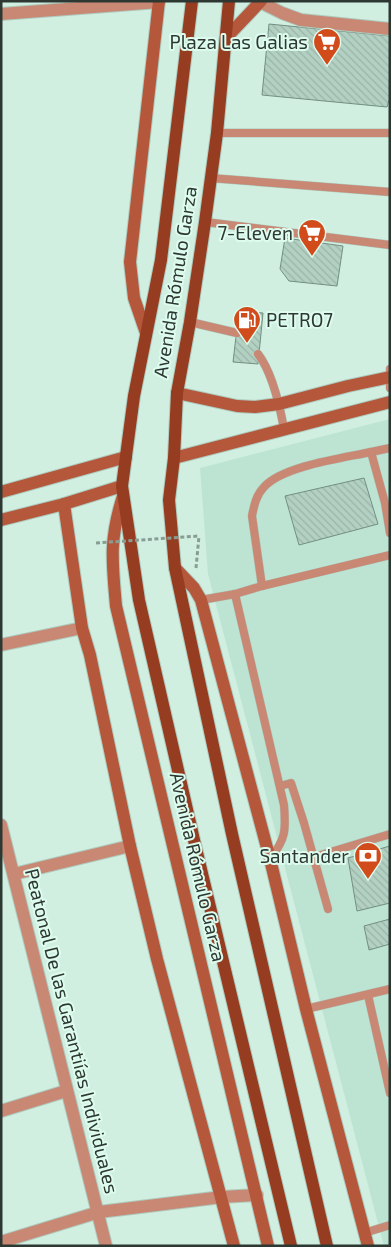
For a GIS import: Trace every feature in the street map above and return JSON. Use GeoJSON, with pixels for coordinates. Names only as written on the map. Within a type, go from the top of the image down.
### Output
{"type":"FeatureCollection","features":[{"type":"Feature","properties":{"kind":"main road","name":"Avenida Rómulo Garza"},"geometry":{"type":"LineString","coordinates":[[192,1],[161,260],[146,333],[126,457],[123,491],[139,600],[290,1246]]}},
{"type":"Feature","properties":{"kind":"main road","name":"Avenida Rómulo Garza"},"geometry":{"type":"LineString","coordinates":[[229,1],[217,133],[190,322],[177,393],[174,458],[169,500],[175,568],[232,834],[327,1246]]}},
{"type":"Feature","properties":{"kind":"street","name":"Avenida Rómulo Garza"},"geometry":{"type":"LineString","coordinates":[[146,333],[134,298],[130,262],[159,1]]}},
{"type":"Feature","properties":{"kind":"street"},"geometry":{"type":"LineString","coordinates":[[1,14],[159,1]]}},
{"type":"Feature","properties":{"kind":"street"},"geometry":{"type":"LineString","coordinates":[[226,38],[260,1],[282,13],[301,20],[390,29]]}},
{"type":"Feature","properties":{"kind":"street"},"geometry":{"type":"LineString","coordinates":[[177,393],[237,406],[255,407],[279,404],[348,386],[390,378]]}},
{"type":"Feature","properties":{"kind":"street"},"geometry":{"type":"LineString","coordinates":[[174,458],[390,402]]}},
{"type":"Feature","properties":{"kind":"street"},"geometry":{"type":"LineString","coordinates":[[1,492],[126,457]]}},
{"type":"Feature","properties":{"kind":"street","name":"Avenida Rómulo Garza"},"geometry":{"type":"LineString","coordinates":[[123,491],[114,526],[112,549],[116,606],[268,1246]]}},
{"type":"Feature","properties":{"kind":"street"},"geometry":{"type":"LineString","coordinates":[[1,520],[123,491]]}},
{"type":"Feature","properties":{"kind":"street"},"geometry":{"type":"LineString","coordinates":[[64,504],[82,628],[90,655],[130,846],[157,958],[234,1246]]}},
{"type":"Feature","properties":{"kind":"street"},"geometry":{"type":"LineString","coordinates":[[175,568],[194,588],[201,600],[270,859],[306,1009],[366,1240]]}},
{"type":"Feature","properties":{"kind":"street"},"geometry":{"type":"LineString","coordinates":[[1,646],[82,628]]}},
{"type":"Feature","properties":{"kind":"street","name":"Peatonal De las Garantiías Individuales"},"geometry":{"type":"LineString","coordinates":[[1,825],[106,1246]]}},
{"type":"Feature","properties":{"kind":"street"},"geometry":{"type":"LineString","coordinates":[[14,874],[130,846]]}},
{"type":"Feature","properties":{"kind":"street"},"geometry":{"type":"LineString","coordinates":[[1,1111],[66,1091]]}},
{"type":"Feature","properties":{"kind":"street"},"geometry":{"type":"LineString","coordinates":[[1,1242],[99,1212],[222,1197],[257,1195]]}},
{"type":"Feature","properties":{"kind":"lane"},"geometry":{"type":"LineString","coordinates":[[217,133],[390,133]]}},
{"type":"Feature","properties":{"kind":"lane"},"geometry":{"type":"LineString","coordinates":[[210,178],[390,192]]}},
{"type":"Feature","properties":{"kind":"lane"},"geometry":{"type":"LineString","coordinates":[[205,222],[390,245]]}},
{"type":"Feature","properties":{"kind":"lane"},"geometry":{"type":"LineString","coordinates":[[190,322],[237,333]]}},
{"type":"Feature","properties":{"kind":"lane"},"geometry":{"type":"LineString","coordinates":[[258,354],[263,360],[279,404],[284,430]]}},
{"type":"Feature","properties":{"kind":"lane"},"geometry":{"type":"LineString","coordinates":[[262,586],[252,516],[254,505],[263,487],[273,480],[316,464],[390,448]]}},
{"type":"Feature","properties":{"kind":"lane"},"geometry":{"type":"LineString","coordinates":[[371,452],[385,503],[390,533]]}},
{"type":"Feature","properties":{"kind":"lane"},"geometry":{"type":"LineString","coordinates":[[201,600],[235,594],[390,555]]}},
{"type":"Feature","properties":{"kind":"lane"},"geometry":{"type":"LineString","coordinates":[[235,594],[280,786],[286,823],[281,845],[270,859]]}},
{"type":"Feature","properties":{"kind":"lane"},"geometry":{"type":"LineString","coordinates":[[280,786],[291,783],[328,909]]}},
{"type":"Feature","properties":{"kind":"lane"},"geometry":{"type":"LineString","coordinates":[[314,857],[390,834]]}},
{"type":"Feature","properties":{"kind":"lane"},"geometry":{"type":"LineString","coordinates":[[306,1009],[390,989]]}},
{"type":"Feature","properties":{"kind":"lane"},"geometry":{"type":"LineString","coordinates":[[368,995],[390,1093]]}},
{"type":"Feature","properties":{"kind":"lane"},"geometry":{"type":"LineString","coordinates":[[366,1240],[390,1225]]}},
{"type":"Feature","properties":{"kind":"path"},"geometry":{"type":"LineString","coordinates":[[96,543],[199,536],[194,588]]}},
{"type":"Feature","properties":{"kind":"shaded area"},"geometry":{"type":"Polygon","coordinates":[[[390,419],[390,1246],[384,1246],[208,574],[200,468],[390,419]]]}},
{"type":"Feature","properties":{"kind":"building","name":"Plaza Las Galias"},"geometry":{"type":"Polygon","coordinates":[[[269,24],[390,36],[390,97],[387,107],[262,95],[269,24]]]}},
{"type":"Feature","properties":{"kind":"building","name":"7-Eleven"},"geometry":{"type":"Polygon","coordinates":[[[285,238],[343,246],[337,286],[289,281],[280,269],[285,238]]]}},
{"type":"Feature","properties":{"kind":"building","name":"PETRO7"},"geometry":{"type":"Polygon","coordinates":[[[239,311],[263,313],[258,364],[233,362],[239,311]]]}},
{"type":"Feature","properties":{"kind":"building"},"geometry":{"type":"Polygon","coordinates":[[[364,478],[378,524],[299,545],[285,496],[364,478]]]}},
{"type":"Feature","properties":{"kind":"building"},"geometry":{"type":"Polygon","coordinates":[[[390,846],[390,903],[357,911],[348,858],[390,846]]]}},
{"type":"Feature","properties":{"kind":"building"},"geometry":{"type":"Polygon","coordinates":[[[390,919],[390,944],[369,950],[364,926],[390,919]]]}},
{"type":"Feature","properties":{"kind":"place","name":"Plaza Las Galias"},"geometry":{"type":"Point","coordinates":[327,66]}},
{"type":"Feature","properties":{"kind":"place","name":"7-Eleven"},"geometry":{"type":"Point","coordinates":[312,257]}},
{"type":"Feature","properties":{"kind":"place","name":"PETRO7"},"geometry":{"type":"Point","coordinates":[247,344]}},
{"type":"Feature","properties":{"kind":"place","name":"Santander"},"geometry":{"type":"Point","coordinates":[368,880]}}]}
